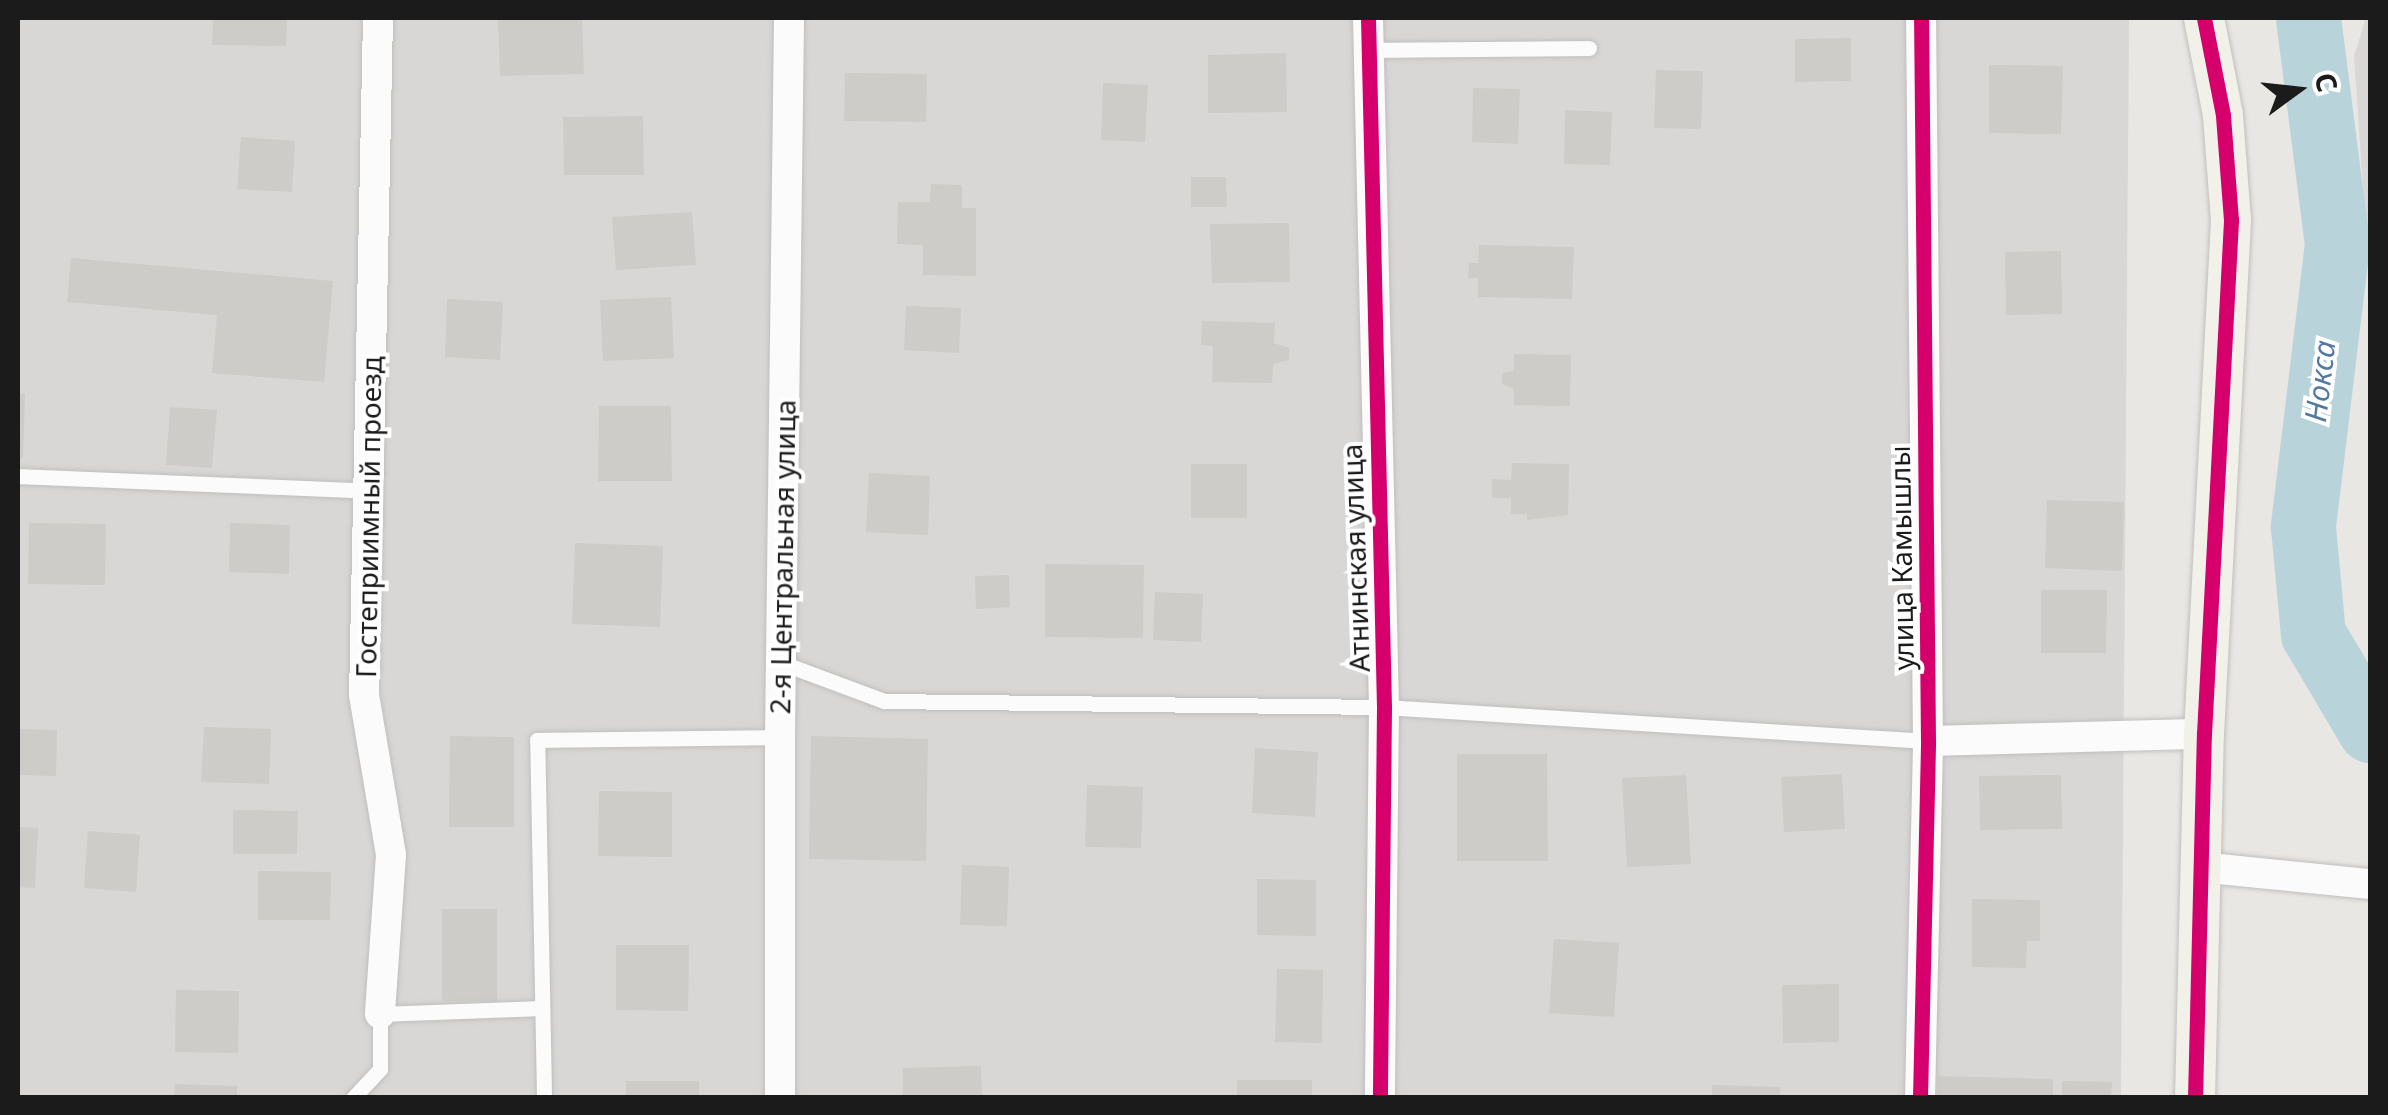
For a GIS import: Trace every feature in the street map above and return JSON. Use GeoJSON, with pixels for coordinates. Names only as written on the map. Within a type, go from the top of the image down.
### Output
{"type":"FeatureCollection","features":[{"type":"Feature","properties":{"kind":"street","name":"Гостеприимный проезд"},"geometry":{"type":"LineString","coordinates":[[378,18],[364,695],[391,854],[380,1014]]}},
{"type":"Feature","properties":{"kind":"street","name":"2-я Центральная улица"},"geometry":{"type":"LineString","coordinates":[[780,1098],[780,737],[789,18]]}},
{"type":"Feature","properties":{"kind":"street","name":"Атнинская улица"},"geometry":{"type":"LineString","coordinates":[[1368,18],[1384,707],[1380,1098]]}},
{"type":"Feature","properties":{"kind":"street","name":"улица Камышлы"},"geometry":{"type":"LineString","coordinates":[[1920,1098],[1928,741],[1921,18]]}},
{"type":"Feature","properties":{"kind":"street"},"geometry":{"type":"LineString","coordinates":[[2195,1098],[2204,734],[2231,220],[2223,115],[2204,18]]}},
{"type":"Feature","properties":{"kind":"street"},"geometry":{"type":"LineString","coordinates":[[1928,741],[2204,734]]}},
{"type":"Feature","properties":{"kind":"street"},"geometry":{"type":"LineString","coordinates":[[2199,867],[2370,884]]}},
{"type":"Feature","properties":{"kind":"lane"},"geometry":{"type":"LineString","coordinates":[[1366,50],[1589,48]]}},
{"type":"Feature","properties":{"kind":"lane"},"geometry":{"type":"LineString","coordinates":[[18,476],[368,491]]}},
{"type":"Feature","properties":{"kind":"lane"},"geometry":{"type":"LineString","coordinates":[[782,663],[884,701],[1384,707],[1928,741]]}},
{"type":"Feature","properties":{"kind":"lane"},"geometry":{"type":"LineString","coordinates":[[544,1094],[537,740],[780,737]]}},
{"type":"Feature","properties":{"kind":"lane"},"geometry":{"type":"LineString","coordinates":[[353,1098],[380,1069],[380,1014],[542,1008]]}},
{"type":"Feature","properties":{"kind":"shaded area"},"geometry":{"type":"Polygon","coordinates":[[[18,18],[2129,18],[2121,1097],[18,1097],[18,18]]]}},
{"type":"Feature","properties":{"kind":"shaded area"},"geometry":{"type":"Polygon","coordinates":[[[2366,18],[2370,18],[2370,291],[2354,56],[2366,18]]]}},
{"type":"Feature","properties":{"kind":"building"},"geometry":{"type":"Polygon","coordinates":[[[213,18],[287,18],[286,46],[212,45],[213,18]]]}},
{"type":"Feature","properties":{"kind":"building"},"geometry":{"type":"Polygon","coordinates":[[[498,18],[582,18],[584,74],[500,76],[498,18]]]}},
{"type":"Feature","properties":{"kind":"building"},"geometry":{"type":"Polygon","coordinates":[[[1851,38],[1851,81],[1795,82],[1795,39],[1851,38]]]}},
{"type":"Feature","properties":{"kind":"building"},"geometry":{"type":"Polygon","coordinates":[[[1286,53],[1287,112],[1208,113],[1208,55],[1286,53]]]}},
{"type":"Feature","properties":{"kind":"building"},"geometry":{"type":"Polygon","coordinates":[[[1989,65],[2063,66],[2061,134],[1989,133],[1989,65]]]}},
{"type":"Feature","properties":{"kind":"building"},"geometry":{"type":"Polygon","coordinates":[[[1656,70],[1703,71],[1701,129],[1654,128],[1656,70]]]}},
{"type":"Feature","properties":{"kind":"building"},"geometry":{"type":"Polygon","coordinates":[[[845,73],[927,74],[926,122],[844,121],[845,73]]]}},
{"type":"Feature","properties":{"kind":"building"},"geometry":{"type":"Polygon","coordinates":[[[1103,83],[1148,85],[1145,142],[1101,140],[1103,83]]]}},
{"type":"Feature","properties":{"kind":"building"},"geometry":{"type":"Polygon","coordinates":[[[1473,88],[1520,89],[1518,144],[1472,142],[1473,88]]]}},
{"type":"Feature","properties":{"kind":"building"},"geometry":{"type":"Polygon","coordinates":[[[1565,110],[1612,112],[1610,165],[1564,164],[1565,110]]]}},
{"type":"Feature","properties":{"kind":"building"},"geometry":{"type":"Polygon","coordinates":[[[643,116],[644,175],[564,175],[563,117],[643,116]]]}},
{"type":"Feature","properties":{"kind":"building"},"geometry":{"type":"Polygon","coordinates":[[[241,137],[295,141],[292,192],[237,189],[241,137]]]}},
{"type":"Feature","properties":{"kind":"building"},"geometry":{"type":"Polygon","coordinates":[[[1191,177],[1226,177],[1227,207],[1191,207],[1191,177]]]}},
{"type":"Feature","properties":{"kind":"building"},"geometry":{"type":"Polygon","coordinates":[[[931,184],[962,185],[962,208],[976,208],[976,276],[923,275],[923,245],[897,244],[898,202],[930,202],[931,184]]]}},
{"type":"Feature","properties":{"kind":"building"},"geometry":{"type":"Polygon","coordinates":[[[692,212],[696,265],[616,270],[612,217],[692,212]]]}},
{"type":"Feature","properties":{"kind":"building"},"geometry":{"type":"Polygon","coordinates":[[[1289,223],[1290,282],[1212,283],[1210,224],[1289,223]]]}},
{"type":"Feature","properties":{"kind":"building"},"geometry":{"type":"Polygon","coordinates":[[[1479,245],[1574,247],[1572,299],[1478,297],[1478,278],[1468,278],[1469,263],[1478,263],[1479,245]]]}},
{"type":"Feature","properties":{"kind":"building"},"geometry":{"type":"Polygon","coordinates":[[[2061,251],[2062,314],[2006,315],[2005,252],[2061,251]]]}},
{"type":"Feature","properties":{"kind":"building"},"geometry":{"type":"Polygon","coordinates":[[[71,258],[333,281],[324,382],[212,373],[217,315],[67,302],[71,258]]]}},
{"type":"Feature","properties":{"kind":"building"},"geometry":{"type":"Polygon","coordinates":[[[671,297],[674,358],[603,361],[600,300],[671,297]]]}},
{"type":"Feature","properties":{"kind":"building"},"geometry":{"type":"Polygon","coordinates":[[[447,299],[503,302],[500,360],[445,357],[447,299]]]}},
{"type":"Feature","properties":{"kind":"building"},"geometry":{"type":"Polygon","coordinates":[[[906,306],[961,308],[959,353],[904,350],[906,306]]]}},
{"type":"Feature","properties":{"kind":"building"},"geometry":{"type":"Polygon","coordinates":[[[1202,321],[1275,323],[1274,343],[1289,348],[1289,360],[1273,364],[1272,383],[1212,382],[1213,346],[1201,345],[1202,321]]]}},
{"type":"Feature","properties":{"kind":"building"},"geometry":{"type":"Polygon","coordinates":[[[1514,354],[1571,355],[1570,406],[1514,405],[1514,389],[1502,384],[1502,373],[1514,371],[1514,354]]]}},
{"type":"Feature","properties":{"kind":"building"},"geometry":{"type":"Polygon","coordinates":[[[18,394],[25,394],[23,458],[18,458],[18,394]]]}},
{"type":"Feature","properties":{"kind":"building"},"geometry":{"type":"Polygon","coordinates":[[[599,406],[671,406],[672,481],[598,481],[599,406]]]}},
{"type":"Feature","properties":{"kind":"building"},"geometry":{"type":"Polygon","coordinates":[[[170,407],[217,410],[212,468],[166,465],[170,407]]]}},
{"type":"Feature","properties":{"kind":"building"},"geometry":{"type":"Polygon","coordinates":[[[1512,463],[1569,464],[1568,515],[1527,520],[1527,514],[1511,514],[1511,498],[1492,498],[1492,479],[1511,480],[1512,463]]]}},
{"type":"Feature","properties":{"kind":"building"},"geometry":{"type":"Polygon","coordinates":[[[1191,464],[1247,464],[1247,518],[1191,518],[1191,464]]]}},
{"type":"Feature","properties":{"kind":"building"},"geometry":{"type":"Polygon","coordinates":[[[869,473],[930,476],[928,535],[866,532],[869,473]]]}},
{"type":"Feature","properties":{"kind":"building"},"geometry":{"type":"Polygon","coordinates":[[[2047,500],[2124,502],[2122,571],[2045,568],[2047,500]]]}},
{"type":"Feature","properties":{"kind":"building"},"geometry":{"type":"Polygon","coordinates":[[[29,523],[106,524],[105,585],[28,584],[29,523]]]}},
{"type":"Feature","properties":{"kind":"building"},"geometry":{"type":"Polygon","coordinates":[[[230,523],[290,525],[289,574],[229,572],[230,523]]]}},
{"type":"Feature","properties":{"kind":"building"},"geometry":{"type":"Polygon","coordinates":[[[575,543],[663,546],[660,627],[572,624],[575,543]]]}},
{"type":"Feature","properties":{"kind":"building"},"geometry":{"type":"Polygon","coordinates":[[[1045,564],[1144,565],[1143,638],[1045,637],[1045,564]]]}},
{"type":"Feature","properties":{"kind":"building"},"geometry":{"type":"Polygon","coordinates":[[[1009,575],[1010,607],[976,609],[975,576],[1009,575]]]}},
{"type":"Feature","properties":{"kind":"building"},"geometry":{"type":"Polygon","coordinates":[[[2041,590],[2107,590],[2106,653],[2041,653],[2041,590]]]}},
{"type":"Feature","properties":{"kind":"building"},"geometry":{"type":"Polygon","coordinates":[[[1155,592],[1203,594],[1201,642],[1153,640],[1155,592]]]}},
{"type":"Feature","properties":{"kind":"building"},"geometry":{"type":"Polygon","coordinates":[[[204,727],[271,729],[269,784],[201,782],[204,727]]]}},
{"type":"Feature","properties":{"kind":"building"},"geometry":{"type":"Polygon","coordinates":[[[18,729],[57,730],[56,776],[18,775],[18,729]]]}},
{"type":"Feature","properties":{"kind":"building"},"geometry":{"type":"Polygon","coordinates":[[[450,736],[514,737],[514,827],[449,827],[450,736]]]}},
{"type":"Feature","properties":{"kind":"building"},"geometry":{"type":"Polygon","coordinates":[[[811,736],[928,739],[926,861],[809,859],[811,736]]]}},
{"type":"Feature","properties":{"kind":"building"},"geometry":{"type":"Polygon","coordinates":[[[1255,748],[1318,752],[1315,817],[1252,813],[1255,748]]]}},
{"type":"Feature","properties":{"kind":"building"},"geometry":{"type":"Polygon","coordinates":[[[1457,754],[1547,754],[1548,861],[1457,861],[1457,754]]]}},
{"type":"Feature","properties":{"kind":"building"},"geometry":{"type":"Polygon","coordinates":[[[1842,774],[1845,829],[1784,832],[1781,777],[1842,774]]]}},
{"type":"Feature","properties":{"kind":"building"},"geometry":{"type":"Polygon","coordinates":[[[1686,775],[1691,864],[1627,867],[1622,778],[1686,775]]]}},
{"type":"Feature","properties":{"kind":"building"},"geometry":{"type":"Polygon","coordinates":[[[2061,775],[2062,829],[1980,830],[1979,776],[2061,775]]]}},
{"type":"Feature","properties":{"kind":"building"},"geometry":{"type":"Polygon","coordinates":[[[1087,785],[1143,787],[1141,848],[1085,847],[1087,785]]]}},
{"type":"Feature","properties":{"kind":"building"},"geometry":{"type":"Polygon","coordinates":[[[599,791],[672,792],[672,857],[598,856],[599,791]]]}},
{"type":"Feature","properties":{"kind":"building"},"geometry":{"type":"Polygon","coordinates":[[[233,810],[298,811],[297,854],[233,854],[233,810]]]}},
{"type":"Feature","properties":{"kind":"building"},"geometry":{"type":"Polygon","coordinates":[[[18,827],[38,828],[35,888],[18,887],[18,827]]]}},
{"type":"Feature","properties":{"kind":"building"},"geometry":{"type":"Polygon","coordinates":[[[88,831],[140,835],[136,892],[84,888],[88,831]]]}},
{"type":"Feature","properties":{"kind":"building"},"geometry":{"type":"Polygon","coordinates":[[[962,865],[1009,867],[1007,926],[960,925],[962,865]]]}},
{"type":"Feature","properties":{"kind":"building"},"geometry":{"type":"Polygon","coordinates":[[[258,871],[331,872],[330,920],[258,920],[258,871]]]}},
{"type":"Feature","properties":{"kind":"building"},"geometry":{"type":"Polygon","coordinates":[[[1257,879],[1316,880],[1316,936],[1257,935],[1257,879]]]}},
{"type":"Feature","properties":{"kind":"building"},"geometry":{"type":"Polygon","coordinates":[[[1972,899],[2040,900],[2040,941],[2027,941],[2026,968],[1972,967],[1972,899]]]}},
{"type":"Feature","properties":{"kind":"building"},"geometry":{"type":"Polygon","coordinates":[[[442,909],[497,909],[497,1001],[442,1001],[442,909]]]}},
{"type":"Feature","properties":{"kind":"building"},"geometry":{"type":"Polygon","coordinates":[[[1554,939],[1619,943],[1614,1017],[1549,1013],[1554,939]]]}},
{"type":"Feature","properties":{"kind":"building"},"geometry":{"type":"Polygon","coordinates":[[[616,945],[689,945],[688,1011],[616,1010],[616,945]]]}},
{"type":"Feature","properties":{"kind":"building"},"geometry":{"type":"Polygon","coordinates":[[[1277,969],[1323,970],[1322,1043],[1275,1042],[1277,969]]]}},
{"type":"Feature","properties":{"kind":"building"},"geometry":{"type":"Polygon","coordinates":[[[1839,984],[1839,1042],[1783,1043],[1782,985],[1839,984]]]}},
{"type":"Feature","properties":{"kind":"building"},"geometry":{"type":"Polygon","coordinates":[[[176,990],[239,991],[238,1053],[175,1052],[176,990]]]}},
{"type":"Feature","properties":{"kind":"building"},"geometry":{"type":"Polygon","coordinates":[[[981,1066],[982,1098],[903,1098],[903,1068],[981,1066]]]}},
{"type":"Feature","properties":{"kind":"building"},"geometry":{"type":"Polygon","coordinates":[[[1938,1076],[2053,1079],[2053,1098],[1938,1098],[1938,1076]]]}},
{"type":"Feature","properties":{"kind":"building"},"geometry":{"type":"Polygon","coordinates":[[[1237,1080],[1312,1080],[1312,1098],[1237,1098],[1237,1080]]]}},
{"type":"Feature","properties":{"kind":"building"},"geometry":{"type":"Polygon","coordinates":[[[626,1081],[699,1081],[699,1098],[626,1098],[626,1081]]]}},
{"type":"Feature","properties":{"kind":"building"},"geometry":{"type":"Polygon","coordinates":[[[2062,1081],[2112,1082],[2111,1098],[2062,1098],[2062,1081]]]}},
{"type":"Feature","properties":{"kind":"building"},"geometry":{"type":"Polygon","coordinates":[[[175,1084],[237,1086],[237,1098],[174,1098],[175,1084]]]}},
{"type":"Feature","properties":{"kind":"building"},"geometry":{"type":"Polygon","coordinates":[[[1712,1085],[1780,1087],[1780,1098],[1712,1098],[1712,1085]]]}},
{"type":"Feature","properties":{"kind":"waterway","name":"Нокса"},"geometry":{"type":"LineString","coordinates":[[2308,18],[2337,244],[2303,527],[2313,634],[2370,730]]}},
{"type":"Feature","properties":{"kind":"cycle path"},"geometry":{"type":"LineString","coordinates":[[1368,18],[1384,707],[1380,1098]]}},
{"type":"Feature","properties":{"kind":"cycle path"},"geometry":{"type":"LineString","coordinates":[[1920,1098],[1928,741],[1921,18]]}},
{"type":"Feature","properties":{"kind":"cycle path"},"geometry":{"type":"LineString","coordinates":[[2195,1098],[2204,734],[2231,220],[2223,115],[2204,18]]}}]}
